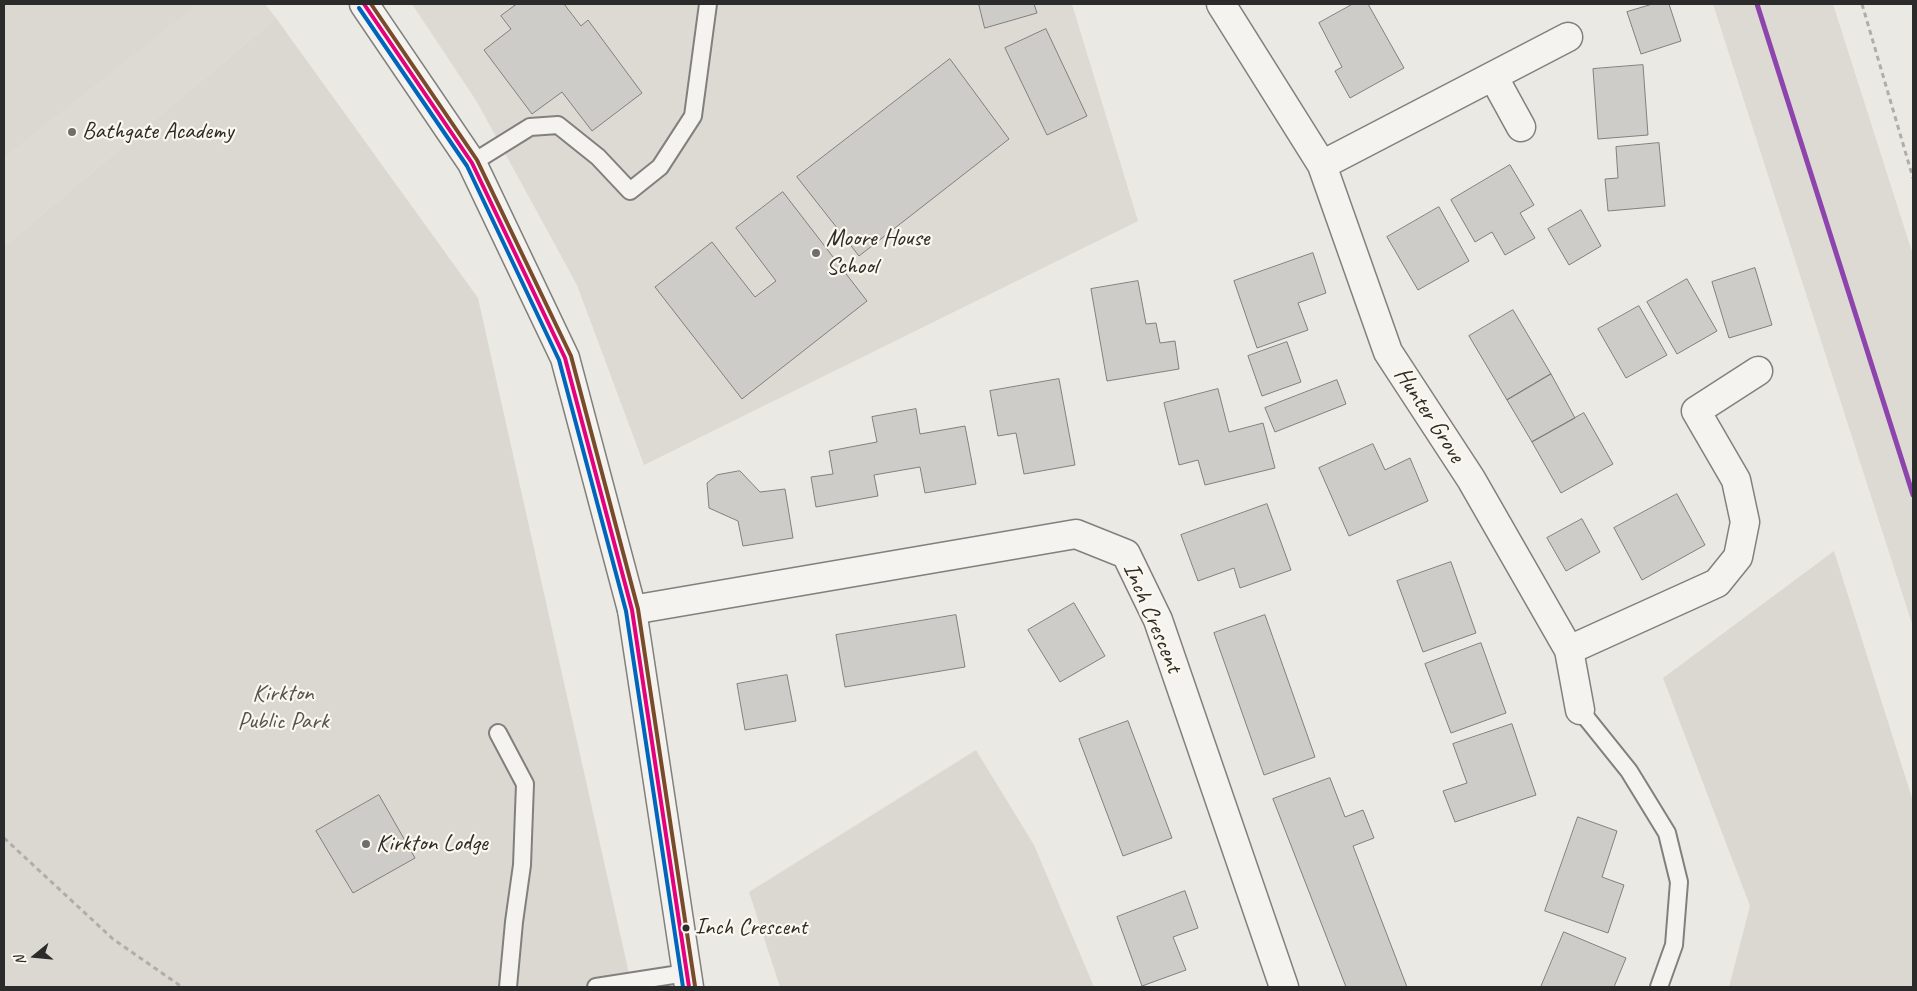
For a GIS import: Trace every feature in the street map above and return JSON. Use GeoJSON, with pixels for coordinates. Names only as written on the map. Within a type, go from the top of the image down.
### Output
{"type":"FeatureCollection","features":[{"type":"Feature","properties":{"kind":"street"},"geometry":{"type":"LineString","coordinates":[[364,4],[472,163],[565,358],[632,610],[687,980]]}},
{"type":"Feature","properties":{"kind":"street","name":"Hunter Grove"},"geometry":{"type":"LineString","coordinates":[[1221,4],[1322,165],[1388,352],[1471,479],[1569,650],[1580,710]]}},
{"type":"Feature","properties":{"kind":"street"},"geometry":{"type":"LineString","coordinates":[[1322,165],[1568,37]]}},
{"type":"Feature","properties":{"kind":"street"},"geometry":{"type":"LineString","coordinates":[[1493,76],[1521,127]]}},
{"type":"Feature","properties":{"kind":"street"},"geometry":{"type":"LineString","coordinates":[[1569,650],[1718,582],[1738,557],[1745,522],[1736,480],[1696,411],[1758,371]]}},
{"type":"Feature","properties":{"kind":"street","name":"Inch Crescent"},"geometry":{"type":"LineString","coordinates":[[632,610],[1076,534],[1126,554],[1158,620],[1284,987]]}},
{"type":"Feature","properties":{"kind":"lane"},"geometry":{"type":"LineString","coordinates":[[472,163],[530,127],[558,125],[598,157],[630,191],[660,167],[693,116],[708,4]]}},
{"type":"Feature","properties":{"kind":"lane"},"geometry":{"type":"LineString","coordinates":[[1580,710],[1629,771],[1667,833],[1679,882],[1674,945],[1659,987]]}},
{"type":"Feature","properties":{"kind":"lane"},"geometry":{"type":"LineString","coordinates":[[498,732],[525,784],[522,866],[514,922],[508,987]]}},
{"type":"Feature","properties":{"kind":"lane"},"geometry":{"type":"LineString","coordinates":[[596,987],[687,980]]}},
{"type":"Feature","properties":{"kind":"path"},"geometry":{"type":"LineString","coordinates":[[1862,4],[1913,178]]}},
{"type":"Feature","properties":{"kind":"path"},"geometry":{"type":"LineString","coordinates":[[4,838],[113,939],[182,987]]}},
{"type":"Feature","properties":{"kind":"shaded area","name":"Bathgate Academy"},"geometry":{"type":"Polygon","coordinates":[[[4,4],[265,4],[276,18],[4,246],[4,4]]]}},
{"type":"Feature","properties":{"kind":"shaded area","name":"Moore House School"},"geometry":{"type":"Polygon","coordinates":[[[412,4],[1072,4],[1138,221],[644,465],[577,285],[477,102],[412,4]]]}},
{"type":"Feature","properties":{"kind":"shaded area"},"geometry":{"type":"Polygon","coordinates":[[[1713,4],[1833,4],[1913,255],[1913,627],[1713,4]]]}},
{"type":"Feature","properties":{"kind":"green space"},"geometry":{"type":"Polygon","coordinates":[[[4,4],[197,4],[4,157],[4,4]]]}},
{"type":"Feature","properties":{"kind":"green space","name":"Kirkton Public Park"},"geometry":{"type":"Polygon","coordinates":[[[276,18],[478,298],[632,987],[4,987],[4,246],[276,18]]]}},
{"type":"Feature","properties":{"kind":"green space"},"geometry":{"type":"Polygon","coordinates":[[[1834,551],[1913,801],[1913,987],[1729,987],[1750,906],[1663,678],[1834,551]]]}},
{"type":"Feature","properties":{"kind":"green space"},"geometry":{"type":"Polygon","coordinates":[[[976,750],[1034,845],[1094,987],[780,987],[749,892],[976,750]]]}},
{"type":"Feature","properties":{"kind":"building"},"geometry":{"type":"Polygon","coordinates":[[[517,4],[564,4],[581,26],[588,20],[642,93],[592,131],[562,92],[532,114],[484,50],[511,29],[501,16],[517,4]]]}},
{"type":"Feature","properties":{"kind":"building"},"geometry":{"type":"Polygon","coordinates":[[[979,4],[1034,4],[1037,13],[985,28],[979,4]]]}},
{"type":"Feature","properties":{"kind":"building"},"geometry":{"type":"Polygon","coordinates":[[[1353,4],[1368,4],[1404,68],[1350,98],[1335,71],[1342,67],[1319,23],[1353,4]]]}},
{"type":"Feature","properties":{"kind":"building"},"geometry":{"type":"Polygon","coordinates":[[[1653,4],[1669,4],[1681,41],[1641,54],[1627,12],[1653,4]]]}},
{"type":"Feature","properties":{"kind":"building"},"geometry":{"type":"Polygon","coordinates":[[[1046,29],[1087,116],[1047,135],[1005,48],[1046,29]]]}},
{"type":"Feature","properties":{"kind":"building"},"geometry":{"type":"Polygon","coordinates":[[[950,59],[1009,139],[859,256],[797,177],[950,59]]]}},
{"type":"Feature","properties":{"kind":"building"},"geometry":{"type":"Polygon","coordinates":[[[1643,65],[1648,135],[1598,139],[1593,69],[1643,65]]]}},
{"type":"Feature","properties":{"kind":"building"},"geometry":{"type":"Polygon","coordinates":[[[1659,143],[1665,206],[1608,211],[1605,179],[1618,178],[1616,147],[1659,143]]]}},
{"type":"Feature","properties":{"kind":"building"},"geometry":{"type":"Polygon","coordinates":[[[1510,165],[1534,205],[1520,213],[1535,238],[1505,255],[1492,232],[1475,242],[1451,200],[1510,165]]]}},
{"type":"Feature","properties":{"kind":"building"},"geometry":{"type":"Polygon","coordinates":[[[783,192],[867,301],[742,399],[655,287],[712,242],[755,297],[776,281],[736,228],[783,192]]]}},
{"type":"Feature","properties":{"kind":"building"},"geometry":{"type":"Polygon","coordinates":[[[1439,207],[1469,261],[1418,290],[1387,237],[1439,207]]]}},
{"type":"Feature","properties":{"kind":"building"},"geometry":{"type":"Polygon","coordinates":[[[1581,210],[1601,246],[1569,265],[1548,229],[1581,210]]]}},
{"type":"Feature","properties":{"kind":"building"},"geometry":{"type":"Polygon","coordinates":[[[1313,253],[1326,293],[1298,303],[1308,330],[1257,348],[1234,281],[1313,253]]]}},
{"type":"Feature","properties":{"kind":"building"},"geometry":{"type":"Polygon","coordinates":[[[1755,268],[1772,325],[1729,338],[1712,282],[1755,268]]]}},
{"type":"Feature","properties":{"kind":"building"},"geometry":{"type":"Polygon","coordinates":[[[1687,279],[1717,331],[1677,354],[1647,302],[1687,279]]]}},
{"type":"Feature","properties":{"kind":"building"},"geometry":{"type":"Polygon","coordinates":[[[1138,281],[1146,324],[1156,323],[1160,343],[1175,341],[1179,369],[1107,381],[1091,289],[1138,281]]]}},
{"type":"Feature","properties":{"kind":"building"},"geometry":{"type":"Polygon","coordinates":[[[1639,306],[1667,355],[1626,378],[1598,329],[1639,306]]]}},
{"type":"Feature","properties":{"kind":"building"},"geometry":{"type":"Polygon","coordinates":[[[1513,310],[1551,374],[1507,400],[1469,336],[1513,310]]]}},
{"type":"Feature","properties":{"kind":"building"},"geometry":{"type":"Polygon","coordinates":[[[1287,342],[1301,382],[1262,396],[1248,356],[1287,342]]]}},
{"type":"Feature","properties":{"kind":"building"},"geometry":{"type":"Polygon","coordinates":[[[1551,374],[1575,418],[1532,442],[1507,400],[1551,374]]]}},
{"type":"Feature","properties":{"kind":"building"},"geometry":{"type":"Polygon","coordinates":[[[1059,379],[1075,465],[1024,474],[1016,433],[998,436],[990,391],[1059,379]]]}},
{"type":"Feature","properties":{"kind":"building"},"geometry":{"type":"Polygon","coordinates":[[[1337,380],[1346,404],[1275,432],[1265,408],[1337,380]]]}},
{"type":"Feature","properties":{"kind":"building"},"geometry":{"type":"Polygon","coordinates":[[[1218,389],[1229,432],[1263,423],[1275,468],[1205,485],[1198,460],[1179,465],[1164,403],[1218,389]]]}},
{"type":"Feature","properties":{"kind":"building"},"geometry":{"type":"Polygon","coordinates":[[[916,409],[920,434],[965,426],[976,484],[925,493],[920,467],[874,475],[878,496],[816,507],[811,477],[833,474],[829,451],[877,442],[872,417],[916,409]]]}},
{"type":"Feature","properties":{"kind":"building"},"geometry":{"type":"Polygon","coordinates":[[[1584,413],[1613,464],[1561,493],[1532,442],[1584,413]]]}},
{"type":"Feature","properties":{"kind":"building"},"geometry":{"type":"Polygon","coordinates":[[[1373,444],[1385,470],[1410,458],[1428,501],[1349,536],[1319,468],[1373,444]]]}},
{"type":"Feature","properties":{"kind":"building"},"geometry":{"type":"Polygon","coordinates":[[[740,471],[760,492],[785,489],[793,538],[743,546],[738,521],[709,508],[707,483],[717,475],[740,471]]]}},
{"type":"Feature","properties":{"kind":"building"},"geometry":{"type":"Polygon","coordinates":[[[1677,494],[1705,545],[1642,580],[1614,528],[1677,494]]]}},
{"type":"Feature","properties":{"kind":"building"},"geometry":{"type":"Polygon","coordinates":[[[1267,504],[1291,570],[1240,588],[1234,568],[1198,581],[1181,535],[1267,504]]]}},
{"type":"Feature","properties":{"kind":"building"},"geometry":{"type":"Polygon","coordinates":[[[1582,519],[1600,552],[1566,571],[1547,538],[1582,519]]]}},
{"type":"Feature","properties":{"kind":"building"},"geometry":{"type":"Polygon","coordinates":[[[1451,562],[1476,633],[1423,652],[1397,581],[1451,562]]]}},
{"type":"Feature","properties":{"kind":"building"},"geometry":{"type":"Polygon","coordinates":[[[1074,603],[1105,656],[1060,682],[1028,630],[1074,603]]]}},
{"type":"Feature","properties":{"kind":"building"},"geometry":{"type":"Polygon","coordinates":[[[956,615],[965,667],[845,687],[836,635],[956,615]]]}},
{"type":"Feature","properties":{"kind":"building"},"geometry":{"type":"Polygon","coordinates":[[[1265,615],[1315,757],[1264,775],[1214,633],[1265,615]]]}},
{"type":"Feature","properties":{"kind":"building"},"geometry":{"type":"Polygon","coordinates":[[[1481,643],[1506,713],[1451,733],[1425,664],[1481,643]]]}},
{"type":"Feature","properties":{"kind":"building"},"geometry":{"type":"Polygon","coordinates":[[[787,675],[796,721],[745,730],[737,684],[787,675]]]}},
{"type":"Feature","properties":{"kind":"building"},"geometry":{"type":"Polygon","coordinates":[[[1128,721],[1172,838],[1123,856],[1079,739],[1128,721]]]}},
{"type":"Feature","properties":{"kind":"building"},"geometry":{"type":"Polygon","coordinates":[[[1512,724],[1536,795],[1455,822],[1443,791],[1467,783],[1453,744],[1512,724]]]}},
{"type":"Feature","properties":{"kind":"building"},"geometry":{"type":"Polygon","coordinates":[[[1330,778],[1345,817],[1363,810],[1374,838],[1353,846],[1407,987],[1346,987],[1273,799],[1330,778]]]}},
{"type":"Feature","properties":{"kind":"building","name":"Kirkton Lodge"},"geometry":{"type":"Polygon","coordinates":[[[379,795],[415,858],[353,893],[316,831],[379,795]]]}},
{"type":"Feature","properties":{"kind":"building"},"geometry":{"type":"Polygon","coordinates":[[[1578,817],[1617,831],[1602,877],[1624,885],[1608,933],[1545,911],[1578,817]]]}},
{"type":"Feature","properties":{"kind":"building"},"geometry":{"type":"Polygon","coordinates":[[[1185,891],[1198,928],[1173,937],[1186,970],[1142,986],[1117,917],[1185,891]]]}},
{"type":"Feature","properties":{"kind":"building"},"geometry":{"type":"Polygon","coordinates":[[[1564,932],[1626,958],[1614,987],[1541,987],[1564,932]]]}},
{"type":"Feature","properties":{"kind":"transit line"},"geometry":{"type":"LineString","coordinates":[[364,4],[472,163],[565,358],[632,610],[689,987]]}},
{"type":"Feature","properties":{"kind":"transit line"},"geometry":{"type":"LineString","coordinates":[[371,4],[477,160],[571,356],[638,609],[695,986]]}},
{"type":"Feature","properties":{"kind":"transit line"},"geometry":{"type":"LineString","coordinates":[[1757,4],[1913,495]]}},
{"type":"Feature","properties":{"kind":"transit line"},"geometry":{"type":"LineString","coordinates":[[359,8],[467,166],[559,360],[626,611],[683,987]]}},
{"type":"Feature","properties":{"kind":"place","name":"Bathgate Academy"},"geometry":{"type":"Point","coordinates":[72,132]}},
{"type":"Feature","properties":{"kind":"place","name":"Moore House School"},"geometry":{"type":"Point","coordinates":[816,253]}},
{"type":"Feature","properties":{"kind":"place","name":"Kirkton Lodge"},"geometry":{"type":"Point","coordinates":[366,844]}},
{"type":"Feature","properties":{"kind":"place","name":"Inch Crescent"},"geometry":{"type":"Point","coordinates":[686,928]}}]}
